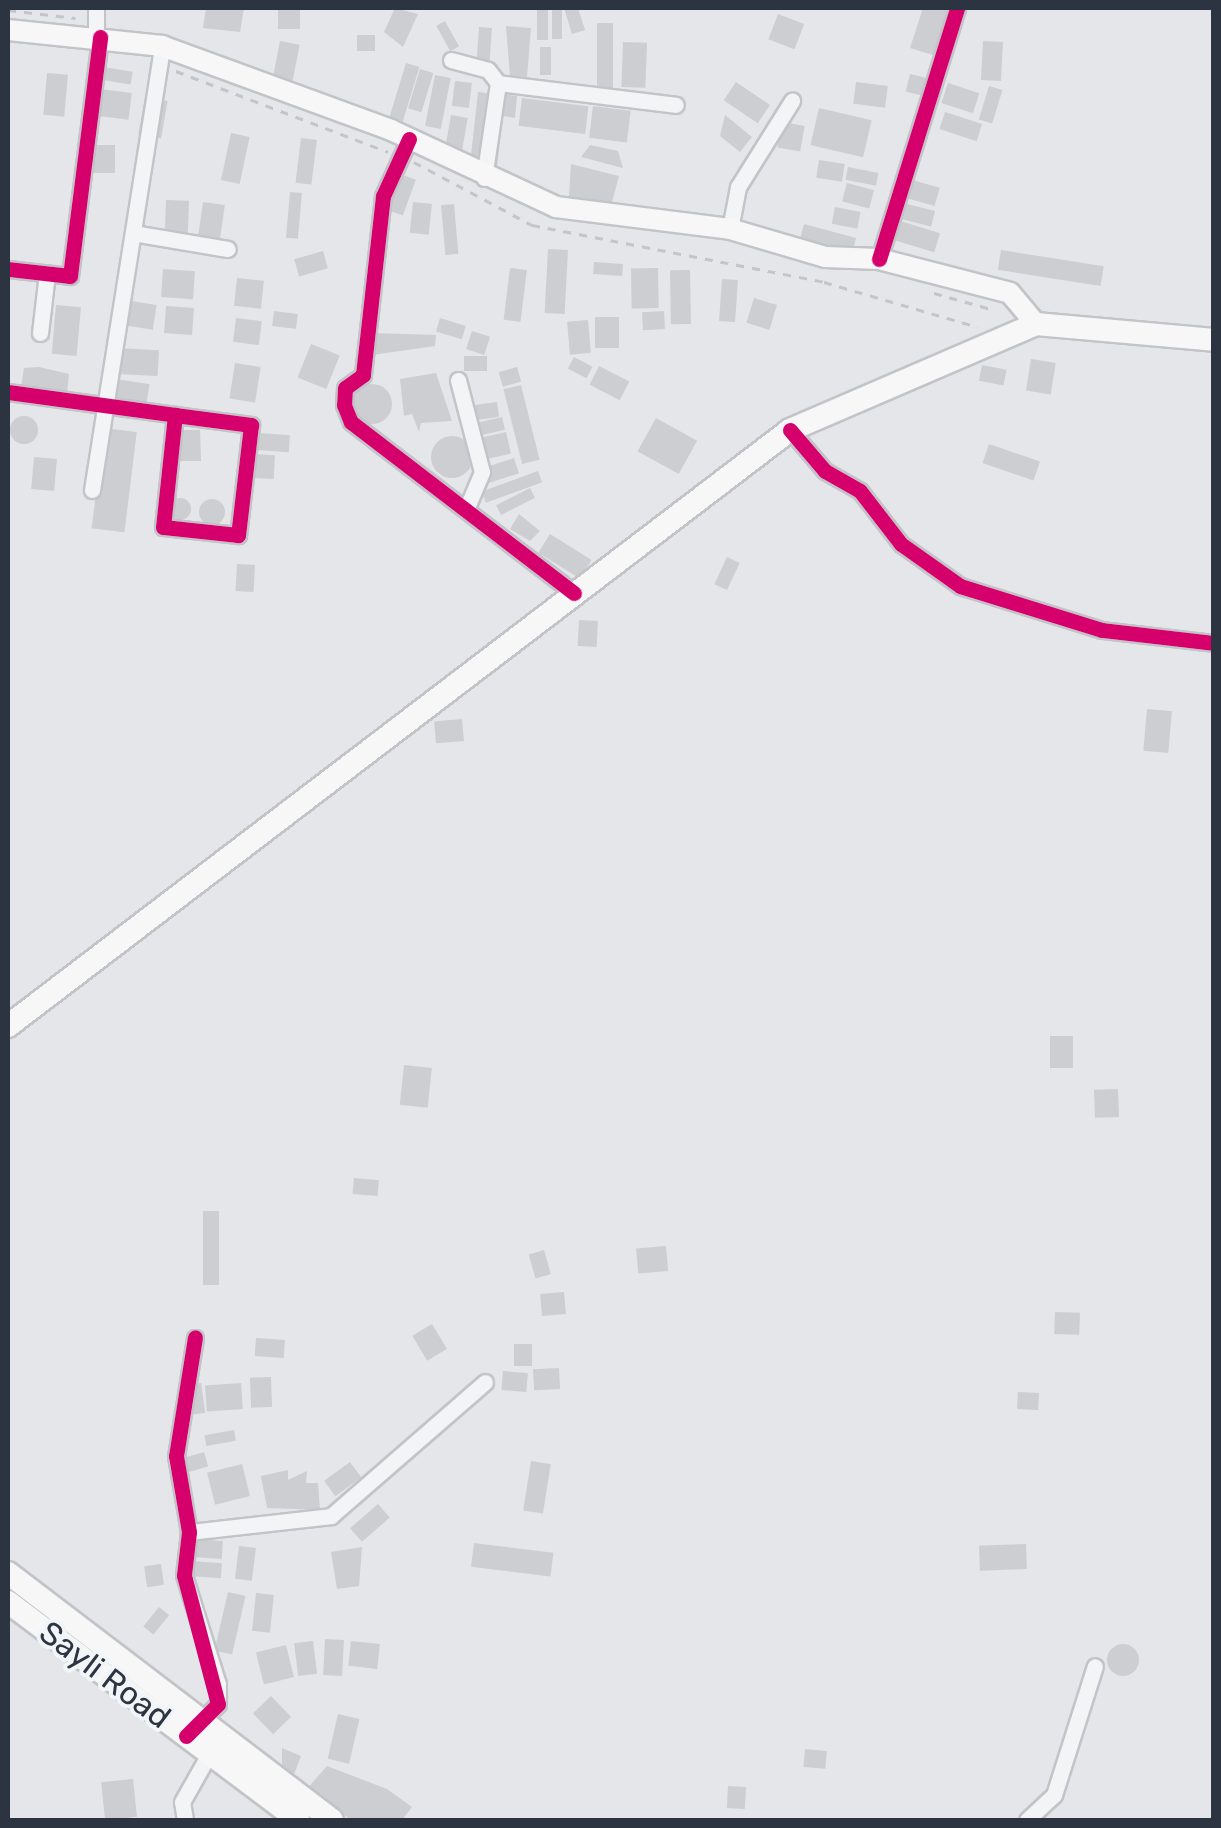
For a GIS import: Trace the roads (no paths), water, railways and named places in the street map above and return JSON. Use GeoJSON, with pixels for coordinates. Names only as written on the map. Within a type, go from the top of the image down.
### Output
{"type":"FeatureCollection","features":[{"type":"Feature","properties":{"kind":"main road"},"geometry":{"type":"LineString","coordinates":[[8,30],[162,46],[408,139],[484,178],[556,207],[730,229],[826,257],[879,258],[1010,293],[1036,324]]}},
{"type":"Feature","properties":{"kind":"main road"},"geometry":{"type":"LineString","coordinates":[[8,1026],[790,430],[1036,324],[1214,340]]}},
{"type":"Feature","properties":{"kind":"main road"},"geometry":{"type":"LineString","coordinates":[[8,1573],[194,1728],[332,1820]]}},
{"type":"Feature","properties":{"kind":"main road","name":"Sayli Road"},"geometry":{"type":"LineString","coordinates":[[8,1602],[194,1728],[209,1754],[298,1820]]}},
{"type":"Feature","properties":{"kind":"street"},"geometry":{"type":"LineString","coordinates":[[8,269],[70,276],[98,37],[96,8]]}},
{"type":"Feature","properties":{"kind":"street"},"geometry":{"type":"LineString","coordinates":[[879,258],[957,8]]}},
{"type":"Feature","properties":{"kind":"street"},"geometry":{"type":"LineString","coordinates":[[92,490],[162,46]]}},
{"type":"Feature","properties":{"kind":"street"},"geometry":{"type":"LineString","coordinates":[[451,60],[488,70],[498,84],[484,178]]}},
{"type":"Feature","properties":{"kind":"street"},"geometry":{"type":"LineString","coordinates":[[498,84],[676,104]]}},
{"type":"Feature","properties":{"kind":"street"},"geometry":{"type":"LineString","coordinates":[[730,229],[738,187],[792,101]]}},
{"type":"Feature","properties":{"kind":"street"},"geometry":{"type":"LineString","coordinates":[[408,139],[382,196],[363,375],[345,388],[344,405],[351,422],[574,592]]}},
{"type":"Feature","properties":{"kind":"street"},"geometry":{"type":"LineString","coordinates":[[132,233],[228,249]]}},
{"type":"Feature","properties":{"kind":"street"},"geometry":{"type":"LineString","coordinates":[[40,333],[47,274]]}},
{"type":"Feature","properties":{"kind":"street"},"geometry":{"type":"LineString","coordinates":[[458,380],[482,472],[467,507]]}},
{"type":"Feature","properties":{"kind":"street"},"geometry":{"type":"LineString","coordinates":[[8,392],[251,425],[238,535],[163,527],[175,415]]}},
{"type":"Feature","properties":{"kind":"street"},"geometry":{"type":"LineString","coordinates":[[790,430],[824,472],[860,491],[901,544],[960,586],[1102,630],[1214,643]]}},
{"type":"Feature","properties":{"kind":"street"},"geometry":{"type":"LineString","coordinates":[[194,1728],[218,1704],[218,1684],[184,1575],[190,1532],[176,1456],[195,1338]]}},
{"type":"Feature","properties":{"kind":"street"},"geometry":{"type":"LineString","coordinates":[[190,1532],[331,1516],[486,1382]]}},
{"type":"Feature","properties":{"kind":"street"},"geometry":{"type":"LineString","coordinates":[[1028,1820],[1054,1796],[1095,1666]]}},
{"type":"Feature","properties":{"kind":"street"},"geometry":{"type":"LineString","coordinates":[[184,1820],[182,1802],[209,1754]]}}]}
